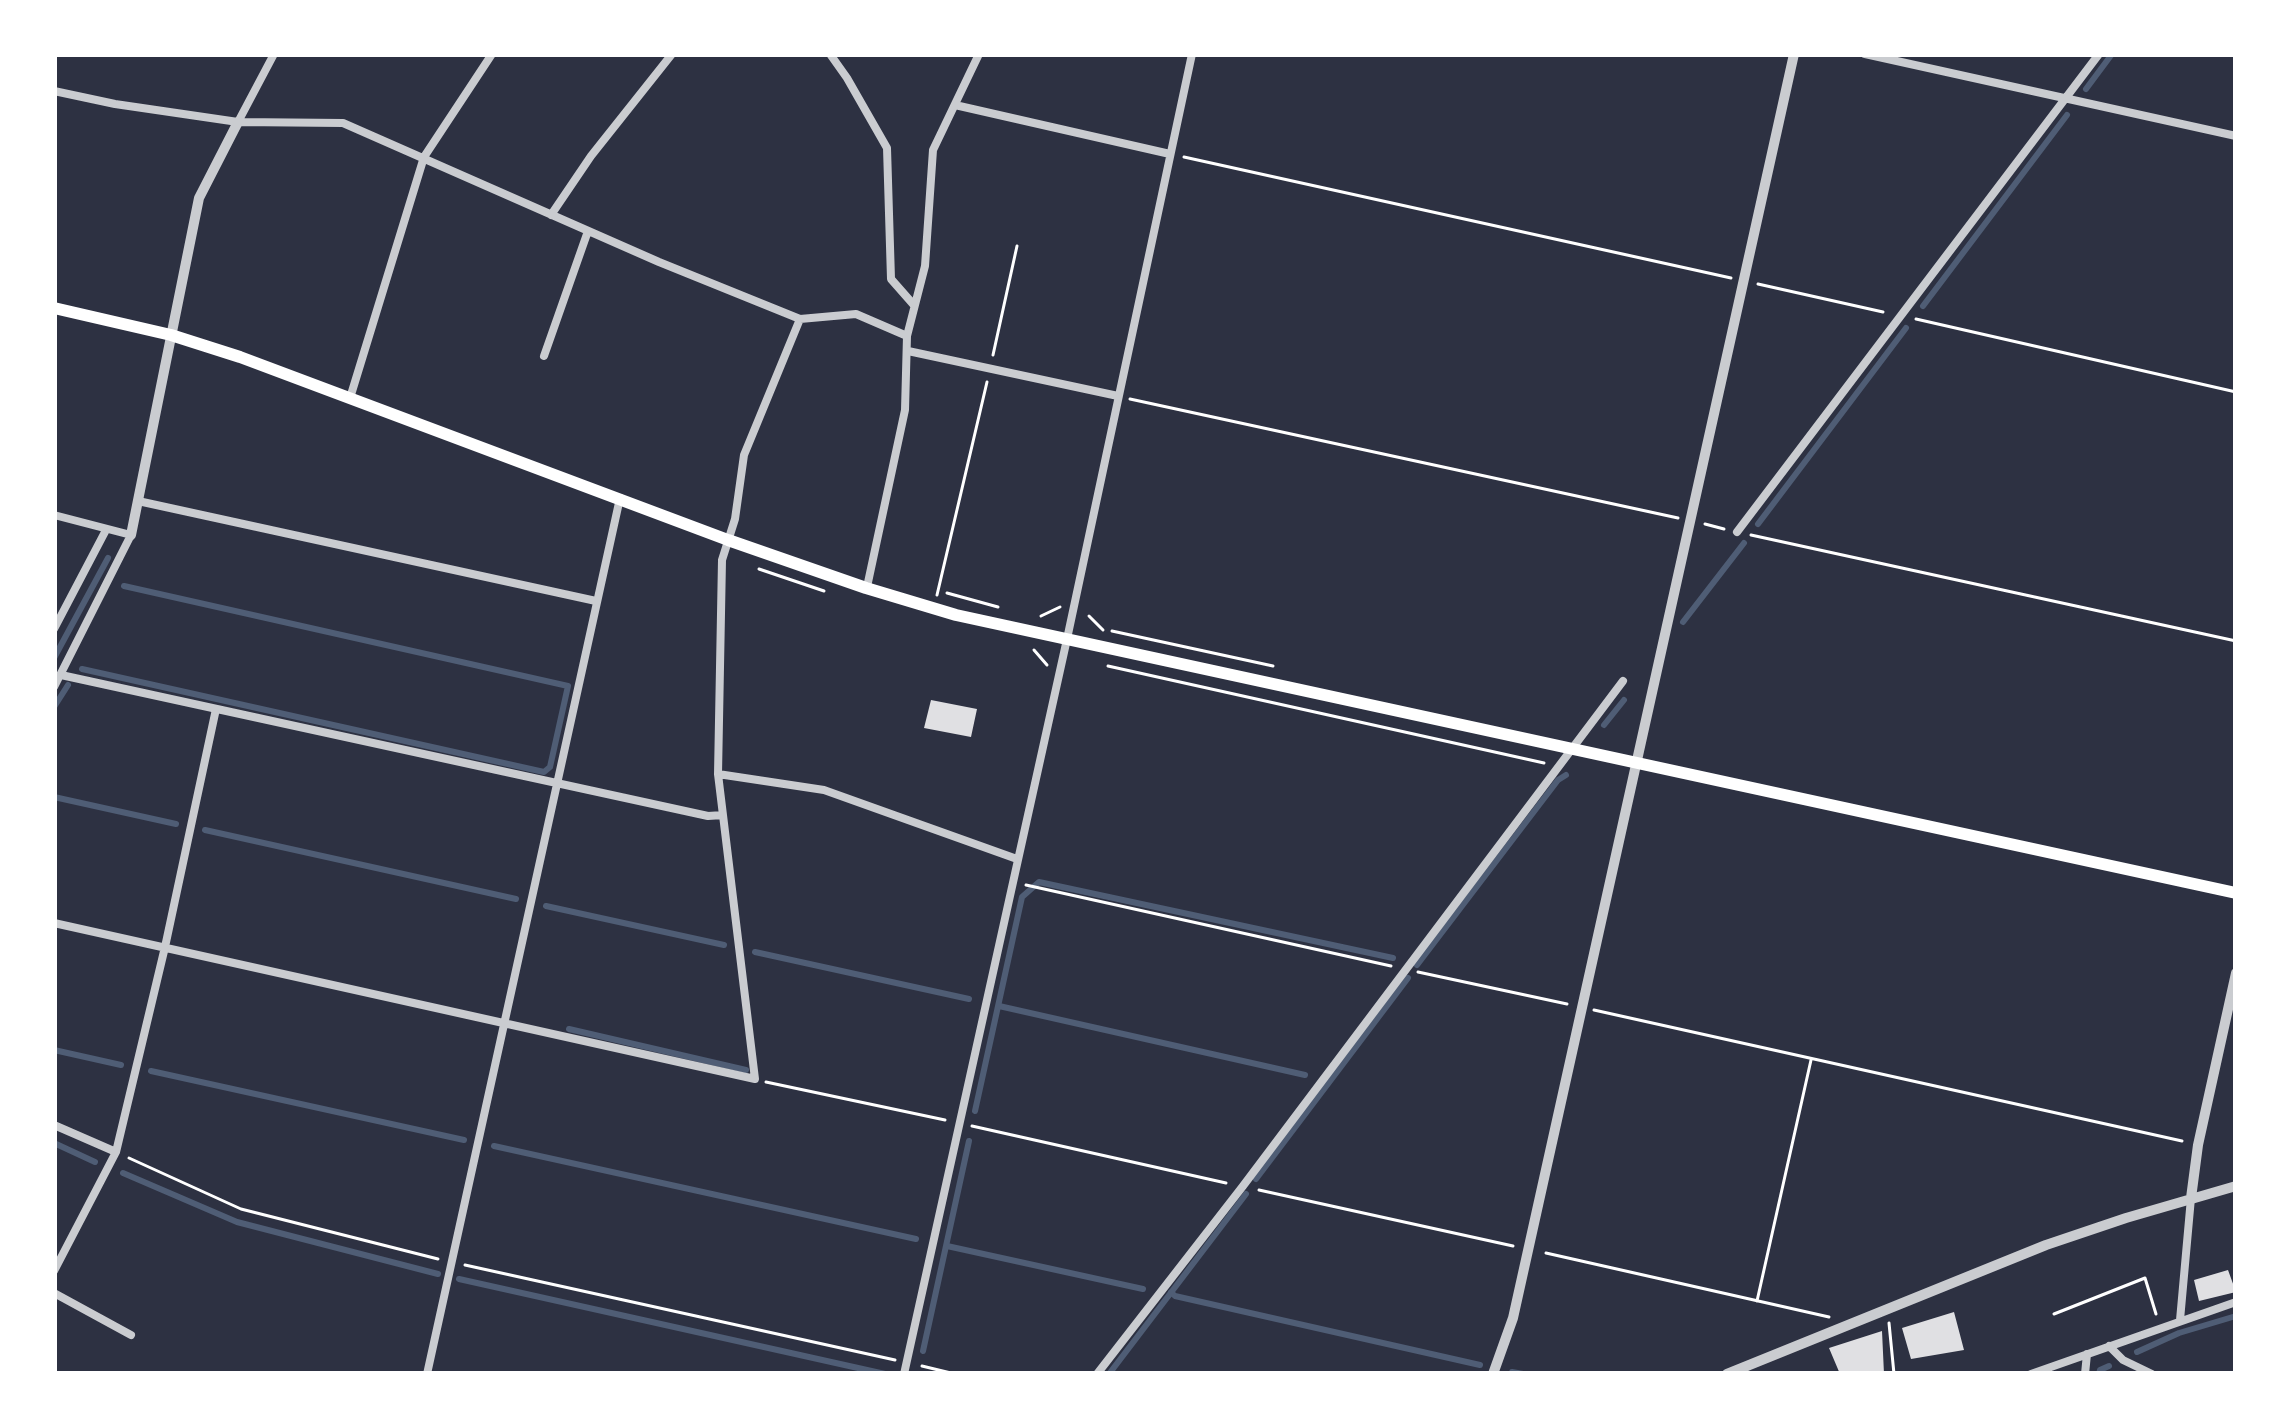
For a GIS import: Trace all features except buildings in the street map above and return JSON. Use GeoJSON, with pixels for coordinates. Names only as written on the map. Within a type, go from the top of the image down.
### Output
{"type":"FeatureCollection","features":[{"type":"Feature","properties":{"kind":"main road"},"geometry":{"type":"LineString","coordinates":[[54,308],[171,335],[240,357],[728,539],[934,608],[2236,893]]}},
{"type":"Feature","properties":{"kind":"street"},"geometry":{"type":"LineString","coordinates":[[54,687],[131,535],[199,198],[274,54]]}},
{"type":"Feature","properties":{"kind":"street"},"geometry":{"type":"LineString","coordinates":[[350,398],[424,157],[492,54]]}},
{"type":"Feature","properties":{"kind":"street"},"geometry":{"type":"LineString","coordinates":[[551,215],[591,155],[672,54]]}},
{"type":"Feature","properties":{"kind":"street"},"geometry":{"type":"LineString","coordinates":[[830,54],[887,148],[891,279],[914,305]]}},
{"type":"Feature","properties":{"kind":"street"},"geometry":{"type":"LineString","coordinates":[[866,588],[905,410],[907,336],[925,266],[933,150],[979,54]]}},
{"type":"Feature","properties":{"kind":"street"},"geometry":{"type":"LineString","coordinates":[[904,1374],[1192,54]]}},
{"type":"Feature","properties":{"kind":"street"},"geometry":{"type":"LineString","coordinates":[[1493,1374],[1513,1318],[1529,1249],[1794,54]]}},
{"type":"Feature","properties":{"kind":"street"},"geometry":{"type":"LineString","coordinates":[[1864,54],[2236,136]]}},
{"type":"Feature","properties":{"kind":"street"},"geometry":{"type":"LineString","coordinates":[[1737,532],[2099,54]]}},
{"type":"Feature","properties":{"kind":"street"},"geometry":{"type":"LineString","coordinates":[[54,91],[238,122],[343,123],[800,320],[856,314],[907,336]]}},
{"type":"Feature","properties":{"kind":"street"},"geometry":{"type":"LineString","coordinates":[[955,105],[1170,154]]}},
{"type":"Feature","properties":{"kind":"street"},"geometry":{"type":"LineString","coordinates":[[544,356],[588,231]]}},
{"type":"Feature","properties":{"kind":"street"},"geometry":{"type":"LineString","coordinates":[[54,923],[755,1079],[718,774],[722,560],[735,519],[744,455],[800,320]]}},
{"type":"Feature","properties":{"kind":"street"},"geometry":{"type":"LineString","coordinates":[[908,351],[1118,396]]}},
{"type":"Feature","properties":{"kind":"street"},"geometry":{"type":"LineString","coordinates":[[427,1374],[620,498]]}},
{"type":"Feature","properties":{"kind":"street"},"geometry":{"type":"LineString","coordinates":[[138,501],[596,602]]}},
{"type":"Feature","properties":{"kind":"street"},"geometry":{"type":"LineString","coordinates":[[54,515],[131,535]]}},
{"type":"Feature","properties":{"kind":"street"},"geometry":{"type":"LineString","coordinates":[[54,629],[106,530]]}},
{"type":"Feature","properties":{"kind":"street"},"geometry":{"type":"LineString","coordinates":[[61,675],[708,816],[723,815]]}},
{"type":"Feature","properties":{"kind":"street"},"geometry":{"type":"LineString","coordinates":[[1097,1374],[1623,681]]}},
{"type":"Feature","properties":{"kind":"street"},"geometry":{"type":"LineString","coordinates":[[54,1271],[116,1152],[216,709]]}},
{"type":"Feature","properties":{"kind":"street"},"geometry":{"type":"LineString","coordinates":[[718,774],[824,790],[1017,859]]}},
{"type":"Feature","properties":{"kind":"street"},"geometry":{"type":"LineString","coordinates":[[2180,1320],[2198,1145],[2236,973]]}},
{"type":"Feature","properties":{"kind":"street"},"geometry":{"type":"LineString","coordinates":[[54,1125],[116,1152]]}},
{"type":"Feature","properties":{"kind":"street"},"geometry":{"type":"LineString","coordinates":[[1726,1374],[2046,1245],[2236,1186]]}},
{"type":"Feature","properties":{"kind":"street"},"geometry":{"type":"LineString","coordinates":[[54,1293],[131,1335]]}},
{"type":"Feature","properties":{"kind":"street"},"geometry":{"type":"LineString","coordinates":[[2031,1374],[2236,1303]]}},
{"type":"Feature","properties":{"kind":"street"},"geometry":{"type":"LineString","coordinates":[[2109,1346],[2123,1360],[2152,1374]]}},
{"type":"Feature","properties":{"kind":"street"},"geometry":{"type":"LineString","coordinates":[[2085,1374],[2087,1354]]}},
{"type":"Feature","properties":{"kind":"path"},"geometry":{"type":"LineString","coordinates":[[1170,154],[2236,392]]}},
{"type":"Feature","properties":{"kind":"path"},"geometry":{"type":"LineString","coordinates":[[934,608],[1017,245]]}},
{"type":"Feature","properties":{"kind":"path"},"geometry":{"type":"LineString","coordinates":[[947,593],[1016,611]]}},
{"type":"Feature","properties":{"kind":"path"},"geometry":{"type":"LineString","coordinates":[[1038,617],[1062,605]]}},
{"type":"Feature","properties":{"kind":"path"},"geometry":{"type":"LineString","coordinates":[[1092,659],[1113,668],[1546,763]]}},
{"type":"Feature","properties":{"kind":"path"},"geometry":{"type":"LineString","coordinates":[[1012,882],[2198,1145]]}},
{"type":"Feature","properties":{"kind":"path"},"geometry":{"type":"LineString","coordinates":[[1757,1301],[1811,1058]]}},
{"type":"Feature","properties":{"kind":"path"},"geometry":{"type":"LineString","coordinates":[[755,1079],[958,1123]]}},
{"type":"Feature","properties":{"kind":"path"},"geometry":{"type":"LineString","coordinates":[[116,1152],[241,1209],[453,1263],[956,1374]]}},
{"type":"Feature","properties":{"kind":"path"},"geometry":{"type":"LineString","coordinates":[[1529,1249],[1836,1318],[1846,1326]]}},
{"type":"Feature","properties":{"kind":"path"},"geometry":{"type":"LineString","coordinates":[[2054,1314],[2144,1278],[2160,1327]]}},
{"type":"Feature","properties":{"kind":"path"},"geometry":{"type":"LineString","coordinates":[[1887,1310],[1894,1374]]}},
{"type":"Feature","properties":{"kind":"waterway"},"geometry":{"type":"LineString","coordinates":[[2086,89],[2112,54]]}},
{"type":"Feature","properties":{"kind":"waterway"},"geometry":{"type":"LineString","coordinates":[[1923,306],[2067,115]]}},
{"type":"Feature","properties":{"kind":"waterway"},"geometry":{"type":"LineString","coordinates":[[1758,524],[1906,328]]}},
{"type":"Feature","properties":{"kind":"waterway"},"geometry":{"type":"LineString","coordinates":[[1683,622],[1744,543]]}},
{"type":"Feature","properties":{"kind":"waterway"},"geometry":{"type":"LineString","coordinates":[[54,658],[108,558]]}},
{"type":"Feature","properties":{"kind":"waterway"},"geometry":{"type":"LineString","coordinates":[[82,669],[544,772],[550,767],[568,686],[124,586]]}},
{"type":"Feature","properties":{"kind":"waterway"},"geometry":{"type":"LineString","coordinates":[[54,707],[68,685]]}},
{"type":"Feature","properties":{"kind":"waterway"},"geometry":{"type":"LineString","coordinates":[[1604,725],[1624,700]]}},
{"type":"Feature","properties":{"kind":"waterway"},"geometry":{"type":"LineString","coordinates":[[1417,965],[1566,775]]}},
{"type":"Feature","properties":{"kind":"waterway"},"geometry":{"type":"LineString","coordinates":[[54,797],[176,824]]}},
{"type":"Feature","properties":{"kind":"waterway"},"geometry":{"type":"LineString","coordinates":[[205,830],[516,899]]}},
{"type":"Feature","properties":{"kind":"waterway"},"geometry":{"type":"LineString","coordinates":[[975,1111],[1022,897],[1039,882],[1393,958]]}},
{"type":"Feature","properties":{"kind":"waterway"},"geometry":{"type":"LineString","coordinates":[[546,906],[724,945]]}},
{"type":"Feature","properties":{"kind":"waterway"},"geometry":{"type":"LineString","coordinates":[[755,952],[969,999]]}},
{"type":"Feature","properties":{"kind":"waterway"},"geometry":{"type":"LineString","coordinates":[[1256,1179],[1408,978]]}},
{"type":"Feature","properties":{"kind":"waterway"},"geometry":{"type":"LineString","coordinates":[[999,1006],[1305,1075]]}},
{"type":"Feature","properties":{"kind":"waterway"},"geometry":{"type":"LineString","coordinates":[[569,1029],[746,1070]]}},
{"type":"Feature","properties":{"kind":"waterway"},"geometry":{"type":"LineString","coordinates":[[54,1050],[121,1065]]}},
{"type":"Feature","properties":{"kind":"waterway"},"geometry":{"type":"LineString","coordinates":[[151,1071],[464,1140]]}},
{"type":"Feature","properties":{"kind":"waterway"},"geometry":{"type":"LineString","coordinates":[[923,1351],[969,1141]]}},
{"type":"Feature","properties":{"kind":"waterway"},"geometry":{"type":"LineString","coordinates":[[54,1143],[95,1162]]}},
{"type":"Feature","properties":{"kind":"waterway"},"geometry":{"type":"LineString","coordinates":[[494,1146],[916,1239]]}},
{"type":"Feature","properties":{"kind":"waterway"},"geometry":{"type":"LineString","coordinates":[[123,1173],[237,1222],[438,1274]]}},
{"type":"Feature","properties":{"kind":"waterway"},"geometry":{"type":"LineString","coordinates":[[1109,1374],[1246,1194]]}},
{"type":"Feature","properties":{"kind":"waterway"},"geometry":{"type":"LineString","coordinates":[[947,1246],[1143,1289]]}},
{"type":"Feature","properties":{"kind":"waterway"},"geometry":{"type":"LineString","coordinates":[[459,1279],[885,1374]]}},
{"type":"Feature","properties":{"kind":"waterway"},"geometry":{"type":"LineString","coordinates":[[1171,1292],[1480,1365]]}},
{"type":"Feature","properties":{"kind":"waterway"},"geometry":{"type":"LineString","coordinates":[[2137,1352],[2236,1316]]}},
{"type":"Feature","properties":{"kind":"waterway"},"geometry":{"type":"LineString","coordinates":[[2099,1374],[2109,1366]]}},
{"type":"Feature","properties":{"kind":"waterway"},"geometry":{"type":"LineString","coordinates":[[1512,1372],[1523,1374]]}}]}
